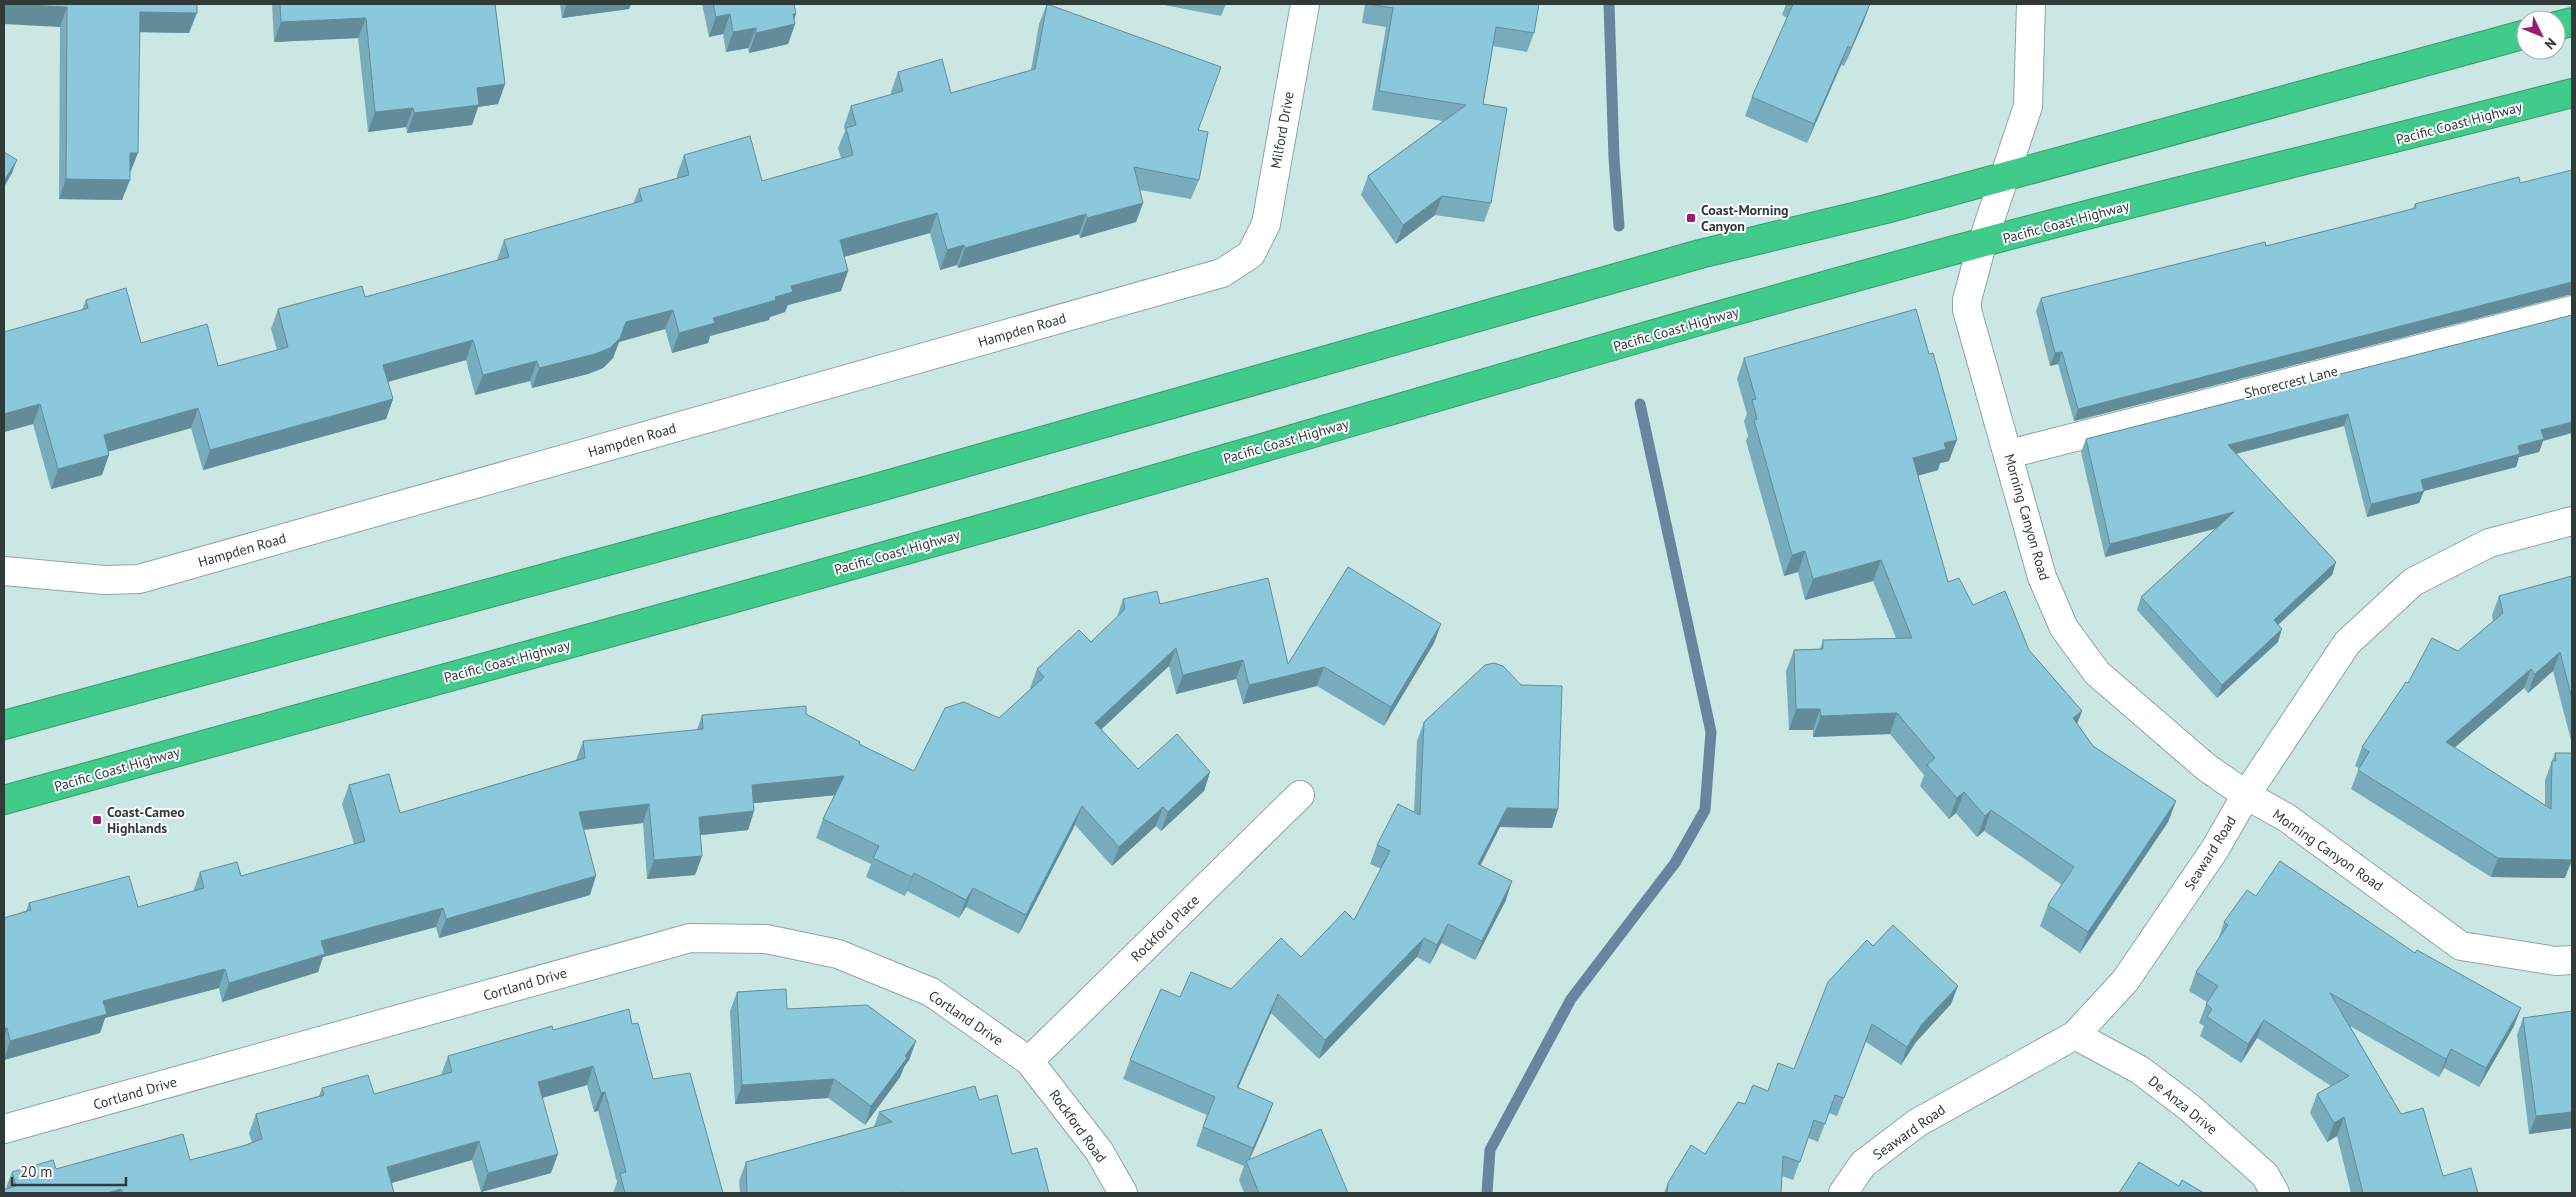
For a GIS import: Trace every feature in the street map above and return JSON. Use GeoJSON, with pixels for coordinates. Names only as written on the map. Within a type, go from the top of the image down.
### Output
{"type":"FeatureCollection","features":[{"type":"Feature","properties":{"kind":"highway"},"geometry":{"type":"LineString","coordinates":[[4,725],[876,488],[1700,254],[2004,177],[2516,37]]}},
{"type":"Feature","properties":{"kind":"highway","name":"Pacific Coast Highway"},"geometry":{"type":"LineString","coordinates":[[4,800],[1007,522],[1499,378],[2078,217],[2375,145],[2572,93]]}},
{"type":"Feature","properties":{"kind":"street","name":"Milford Drive"},"geometry":{"type":"LineString","coordinates":[[1251,254],[1266,224],[1305,4]]}},
{"type":"Feature","properties":{"kind":"street","name":"Morning Canyon Road"},"geometry":{"type":"LineString","coordinates":[[2031,4],[2028,106],[1982,244],[1967,300],[1968,310],[2042,577],[2064,628],[2097,673],[2206,767],[2246,795],[2287,818],[2461,946],[2556,961],[2572,960]]}},
{"type":"Feature","properties":{"kind":"street","name":"Hampden Road"},"geometry":{"type":"LineString","coordinates":[[4,570],[104,580],[139,579],[1222,273],[1251,254]]}},
{"type":"Feature","properties":{"kind":"street","name":"Shorecrest Lane"},"geometry":{"type":"LineString","coordinates":[[2009,454],[2572,310]]}},
{"type":"Feature","properties":{"kind":"street","name":"Seaward Road"},"geometry":{"type":"LineString","coordinates":[[1843,1193],[1863,1164],[1918,1123],[2075,1035],[2125,981],[2215,849],[2246,795],[2347,643],[2413,582],[2489,543],[2572,521]]}},
{"type":"Feature","properties":{"kind":"street","name":"Rockford Place"},"geometry":{"type":"LineString","coordinates":[[1029,1061],[1300,794]]}},
{"type":"Feature","properties":{"kind":"street","name":"Cortland Drive"},"geometry":{"type":"LineString","coordinates":[[4,1129],[690,938],[766,939],[838,954],[930,992],[1029,1061]]}},
{"type":"Feature","properties":{"kind":"street","name":"De Anza Drive"},"geometry":{"type":"LineString","coordinates":[[2075,1035],[2140,1070],[2190,1108],[2265,1175],[2275,1193]]}},
{"type":"Feature","properties":{"kind":"street","name":"Rockford Road"},"geometry":{"type":"LineString","coordinates":[[1029,1061],[1099,1151],[1123,1193]]}},
{"type":"Feature","properties":{"kind":"building"},"geometry":{"type":"Polygon","coordinates":[[[4,4],[197,4],[197,13],[140,12],[138,153],[130,153],[130,180],[66,179],[67,7],[4,4]]]}},
{"type":"Feature","properties":{"kind":"building"},"geometry":{"type":"Polygon","coordinates":[[[280,4],[495,4],[505,84],[477,88],[479,105],[414,113],[413,108],[375,112],[366,18],[281,22],[280,4]]]}},
{"type":"Feature","properties":{"kind":"building"},"geometry":{"type":"Polygon","coordinates":[[[713,4],[794,4],[795,24],[756,33],[756,28],[733,32],[730,14],[716,17],[713,4]]]}},
{"type":"Feature","properties":{"kind":"building"},"geometry":{"type":"Polygon","coordinates":[[[1047,4],[1221,67],[1198,130],[1208,132],[1199,180],[1134,167],[1143,203],[1087,218],[1086,214],[965,248],[964,245],[947,250],[937,213],[840,240],[848,271],[791,286],[793,292],[775,297],[776,300],[713,318],[715,323],[679,333],[673,310],[626,322],[620,338],[610,348],[595,354],[539,368],[537,361],[483,375],[473,340],[383,365],[393,399],[210,450],[198,408],[104,435],[109,455],[58,469],[40,404],[4,414],[4,332],[88,308],[86,300],[126,288],[141,343],[207,324],[218,366],[288,347],[278,309],[362,286],[365,297],[509,257],[504,240],[642,201],[639,189],[689,175],[684,155],[750,136],[762,181],[853,155],[846,128],[856,125],[851,106],[903,91],[898,72],[942,59],[951,93],[1035,69],[1047,4]]]}},
{"type":"Feature","properties":{"kind":"building"},"geometry":{"type":"Polygon","coordinates":[[[1369,4],[1539,4],[1534,33],[1496,27],[1483,104],[1507,108],[1491,203],[1442,196],[1403,225],[1368,176],[1466,105],[1379,91],[1393,8],[1369,4]]]}},
{"type":"Feature","properties":{"kind":"building"},"geometry":{"type":"Polygon","coordinates":[[[1793,4],[1870,4],[1851,48],[1848,46],[1814,124],[1752,97],[1793,4]]]}},
{"type":"Feature","properties":{"kind":"building"},"geometry":{"type":"Polygon","coordinates":[[[4,152],[17,160],[4,181],[4,152]]]}},
{"type":"Feature","properties":{"kind":"building"},"geometry":{"type":"Polygon","coordinates":[[[2572,170],[2572,282],[2078,409],[2062,352],[2055,353],[2041,298],[2265,242],[2266,246],[2416,208],[2415,204],[2519,177],[2520,183],[2572,170]]]}},
{"type":"Feature","properties":{"kind":"building"},"geometry":{"type":"Polygon","coordinates":[[[1916,309],[1929,354],[1933,353],[1957,440],[1944,443],[1946,449],[1913,458],[1948,582],[1959,578],[1973,605],[2005,591],[2029,650],[2082,711],[2073,718],[2093,746],[2176,801],[2088,932],[2048,905],[2074,867],[1991,810],[1985,816],[1964,792],[1957,798],[1927,765],[1935,758],[1897,713],[1821,716],[1820,709],[1796,709],[1794,650],[1823,649],[1823,640],[1912,638],[1881,560],[1813,579],[1805,551],[1792,555],[1754,420],[1757,419],[1752,400],[1756,399],[1744,358],[1916,309]]]}},
{"type":"Feature","properties":{"kind":"building"},"geometry":{"type":"Polygon","coordinates":[[[2572,315],[2572,422],[2541,430],[2544,439],[2518,446],[2520,454],[2421,480],[2424,491],[2371,504],[2348,414],[2228,445],[2336,562],[2274,620],[2282,629],[2222,685],[2141,597],[2234,512],[2110,544],[2086,439],[2572,315]]]}},
{"type":"Feature","properties":{"kind":"building"},"geometry":{"type":"Polygon","coordinates":[[[1348,567],[1441,624],[1391,707],[1324,667],[1249,685],[1243,660],[1183,675],[1176,648],[1095,723],[1138,769],[1177,734],[1210,772],[1168,812],[1163,807],[1119,847],[1082,806],[1026,915],[973,888],[966,900],[914,873],[912,877],[873,858],[879,846],[823,819],[844,776],[752,785],[754,811],[699,817],[702,856],[654,860],[649,804],[579,812],[596,876],[446,919],[443,908],[321,941],[325,954],[229,983],[225,969],[103,1001],[107,1014],[10,1041],[7,1028],[4,1029],[4,918],[31,910],[29,903],[129,876],[138,907],[204,888],[200,872],[237,862],[241,876],[365,841],[349,785],[389,774],[400,813],[585,758],[583,741],[703,729],[702,715],[806,706],[806,714],[860,742],[859,744],[914,771],[945,708],[964,702],[999,718],[1044,677],[1037,669],[1079,630],[1091,642],[1125,609],[1123,599],[1157,591],[1160,604],[1268,578],[1288,664],[1348,567]]]}},
{"type":"Feature","properties":{"kind":"building"},"geometry":{"type":"Polygon","coordinates":[[[2572,576],[2572,699],[2560,652],[2535,674],[2531,669],[2446,742],[2551,809],[2552,761],[2556,761],[2555,753],[2572,753],[2572,860],[2498,858],[2358,770],[2369,752],[2362,747],[2406,682],[2408,683],[2432,638],[2458,651],[2503,613],[2499,596],[2572,576]]]}},
{"type":"Feature","properties":{"kind":"building"},"geometry":{"type":"Polygon","coordinates":[[[1494,663],[1503,666],[1521,685],[1562,686],[1558,809],[1507,808],[1478,864],[1512,881],[1482,941],[1448,924],[1437,945],[1424,938],[1325,1040],[1278,994],[1237,1087],[1273,1103],[1253,1148],[1203,1127],[1215,1097],[1130,1060],[1161,989],[1180,997],[1191,972],[1231,989],[1281,938],[1301,957],[1345,911],[1354,920],[1390,851],[1377,845],[1398,804],[1420,815],[1424,722],[1485,665],[1494,663]]]}},
{"type":"Feature","properties":{"kind":"building"},"geometry":{"type":"Polygon","coordinates":[[[2280,861],[2415,953],[2417,950],[2521,1008],[2486,1068],[2451,1049],[2446,1059],[2330,993],[2401,1114],[2423,1108],[2443,1176],[2471,1168],[2478,1193],[2363,1193],[2344,1117],[2334,1123],[2317,1094],[2349,1076],[2264,1020],[2248,1044],[2207,1017],[2212,1009],[2206,1004],[2218,986],[2196,972],[2228,925],[2224,922],[2247,890],[2256,896],[2280,861]]]}},
{"type":"Feature","properties":{"kind":"building"},"geometry":{"type":"Polygon","coordinates":[[[1893,925],[1958,986],[1922,1024],[1907,1047],[1872,1024],[1844,1098],[1835,1095],[1825,1124],[1814,1120],[1800,1162],[1783,1156],[1781,1193],[1667,1193],[1668,1183],[1691,1145],[1705,1154],[1738,1102],[1745,1104],[1753,1085],[1768,1091],[1778,1063],[1794,1069],[1828,982],[1867,940],[1873,946],[1893,925]]]}},
{"type":"Feature","properties":{"kind":"building"},"geometry":{"type":"Polygon","coordinates":[[[786,989],[787,1009],[867,1005],[916,1041],[905,1056],[907,1058],[871,1106],[834,1079],[742,1085],[737,992],[786,989]]]}},
{"type":"Feature","properties":{"kind":"building"},"geometry":{"type":"Polygon","coordinates":[[[629,1009],[632,1024],[638,1023],[653,1079],[690,1073],[723,1193],[625,1193],[620,1174],[626,1172],[605,1092],[601,1093],[593,1066],[538,1082],[558,1154],[488,1173],[479,1141],[387,1167],[394,1193],[123,1193],[121,1189],[107,1193],[4,1193],[4,1190],[16,1186],[12,1172],[53,1160],[56,1169],[183,1134],[190,1160],[243,1146],[262,1139],[256,1114],[324,1095],[322,1088],[368,1075],[374,1094],[452,1072],[448,1056],[552,1026],[553,1030],[629,1009]]]}},
{"type":"Feature","properties":{"kind":"building"},"geometry":{"type":"Polygon","coordinates":[[[2572,1011],[2572,1112],[2536,1116],[2523,1018],[2572,1011]]]}},
{"type":"Feature","properties":{"kind":"building"},"geometry":{"type":"Polygon","coordinates":[[[975,1086],[979,1100],[997,1095],[1012,1154],[1037,1148],[1049,1193],[747,1193],[746,1162],[892,1122],[879,1112],[975,1086]]]}},
{"type":"Feature","properties":{"kind":"building"},"geometry":{"type":"Polygon","coordinates":[[[1321,1129],[1348,1193],[1259,1193],[1246,1161],[1321,1129]]]}},
{"type":"Feature","properties":{"kind":"building"},"geometry":{"type":"Polygon","coordinates":[[[2139,1162],[2179,1186],[2182,1180],[2204,1193],[2119,1193],[2139,1162]]]}},
{"type":"Feature","properties":{"kind":"waterway"},"geometry":{"type":"LineString","coordinates":[[1609,4],[1614,158],[1619,226]]}},
{"type":"Feature","properties":{"kind":"waterway"},"geometry":{"type":"LineString","coordinates":[[1487,1193],[1490,1150],[1571,999],[1675,863],[1705,810],[1711,732],[1640,404]]}},
{"type":"Feature","properties":{"kind":"place","name":"Coast-Morning Canyon"},"geometry":{"type":"Point","coordinates":[1691,218]}},
{"type":"Feature","properties":{"kind":"place","name":"Coast-Cameo Highlands"},"geometry":{"type":"Point","coordinates":[97,820]}}]}
